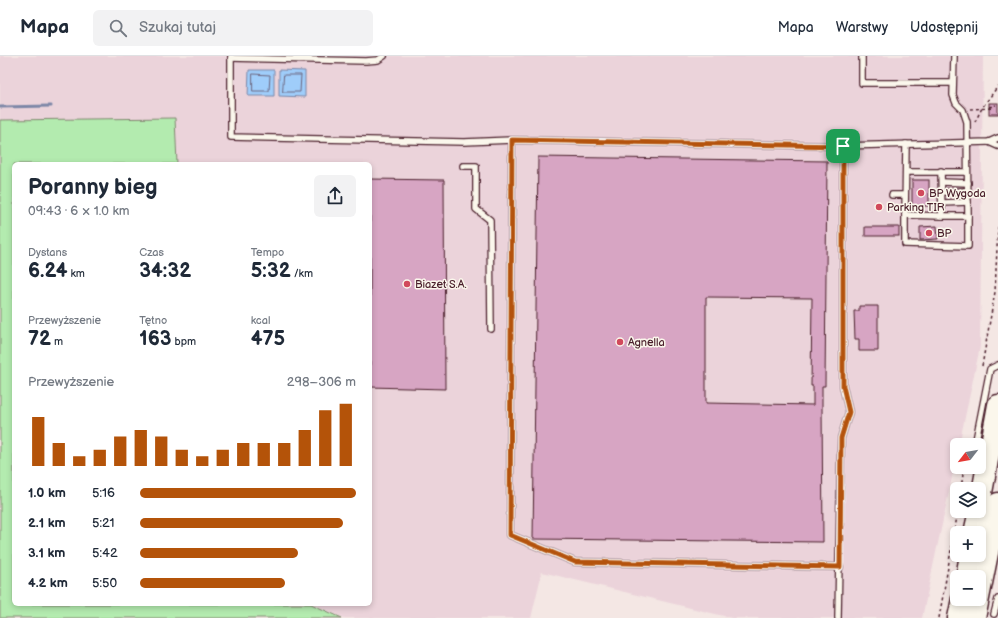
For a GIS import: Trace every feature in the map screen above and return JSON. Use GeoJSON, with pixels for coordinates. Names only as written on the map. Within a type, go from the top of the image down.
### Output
{"type":"FeatureCollection","features":[{"type":"Feature","properties":{"kind":"highway"},"geometry":{"type":"LineString","coordinates":[[983,482],[986,459],[998,405]]}},
{"type":"Feature","properties":{"kind":"highway"},"geometry":{"type":"LineString","coordinates":[[985,616],[998,503]]}},
{"type":"Feature","properties":{"kind":"highway"},"geometry":{"type":"LineString","coordinates":[[958,618],[961,606]]}},
{"type":"Feature","properties":{"kind":"lane"},"geometry":{"type":"LineString","coordinates":[[384,56],[378,60],[366,61],[231,57],[231,137],[464,142],[512,140],[843,146],[989,142],[998,138]]}},
{"type":"Feature","properties":{"kind":"lane"},"geometry":{"type":"LineString","coordinates":[[862,56],[862,83],[953,83]]}},
{"type":"Feature","properties":{"kind":"lane"},"geometry":{"type":"LineString","coordinates":[[906,144],[905,244],[968,246],[967,122],[963,110],[956,103],[953,83],[954,56]]}},
{"type":"Feature","properties":{"kind":"lane"},"geometry":{"type":"LineString","coordinates":[[512,140],[510,535],[575,562],[840,567]]}},
{"type":"Feature","properties":{"kind":"lane"},"geometry":{"type":"LineString","coordinates":[[989,142],[998,146]]}},
{"type":"Feature","properties":{"kind":"lane"},"geometry":{"type":"LineString","coordinates":[[838,618],[841,438],[849,412],[843,386],[843,146]]}},
{"type":"Feature","properties":{"kind":"lane"},"geometry":{"type":"LineString","coordinates":[[463,166],[476,166],[476,209],[490,220],[491,329]]}},
{"type":"Feature","properties":{"kind":"lane"},"geometry":{"type":"LineString","coordinates":[[942,171],[942,216]]}},
{"type":"Feature","properties":{"kind":"lane"},"geometry":{"type":"LineString","coordinates":[[906,172],[967,172]]}},
{"type":"Feature","properties":{"kind":"lane"},"geometry":{"type":"LineString","coordinates":[[942,182],[968,183]]}},
{"type":"Feature","properties":{"kind":"lane"},"geometry":{"type":"LineString","coordinates":[[942,192],[968,191]]}},
{"type":"Feature","properties":{"kind":"lane"},"geometry":{"type":"LineString","coordinates":[[892,195],[906,195]]}},
{"type":"Feature","properties":{"kind":"lane"},"geometry":{"type":"LineString","coordinates":[[942,203],[968,202]]}},
{"type":"Feature","properties":{"kind":"lane"},"geometry":{"type":"LineString","coordinates":[[905,215],[968,216]]}},
{"type":"Feature","properties":{"kind":"lane"},"geometry":{"type":"LineString","coordinates":[[976,438],[990,369],[998,365]]}},
{"type":"Feature","properties":{"kind":"lane"},"geometry":{"type":"LineString","coordinates":[[985,616],[998,598]]}},
{"type":"Feature","properties":{"kind":"path"},"geometry":{"type":"LineString","coordinates":[[982,108],[998,86]]}},
{"type":"Feature","properties":{"kind":"path"},"geometry":{"type":"LineString","coordinates":[[963,110],[995,107]]}},
{"type":"Feature","properties":{"kind":"path"},"geometry":{"type":"LineString","coordinates":[[982,369],[995,292],[998,227]]}},
{"type":"Feature","properties":{"kind":"path"},"geometry":{"type":"LineString","coordinates":[[939,618],[957,518]]}},
{"type":"Feature","properties":{"kind":"shaded area"},"geometry":{"type":"Polygon","coordinates":[[[0,56],[983,56],[980,347],[960,438],[950,438],[950,474],[953,474],[922,618],[732,618],[542,572],[531,618],[344,618],[317,606],[372,606],[372,162],[177,162],[175,118],[0,120],[0,56]]]}},
{"type":"Feature","properties":{"kind":"green space"},"geometry":{"type":"Polygon","coordinates":[[[175,118],[177,162],[12,162],[12,606],[315,606],[342,618],[0,618],[0,120],[175,118]]]}},
{"type":"Feature","properties":{"kind":"water"},"geometry":{"type":"Polygon","coordinates":[[[249,70],[274,70],[274,96],[248,96],[249,70]]]}},
{"type":"Feature","properties":{"kind":"water"},"geometry":{"type":"Polygon","coordinates":[[[279,70],[305,71],[305,97],[279,96],[279,70]]]}},
{"type":"Feature","properties":{"kind":"building"},"geometry":{"type":"Polygon","coordinates":[[[989,103],[998,103],[998,114],[989,114],[989,103]]]}},
{"type":"Feature","properties":{"kind":"building","name":"Agnella"},"geometry":{"type":"Polygon","coordinates":[[[538,157],[827,161],[825,386],[822,386],[823,542],[533,539],[538,157]],[[706,297],[706,403],[813,405],[813,386],[811,386],[812,298],[706,297]]]}},
{"type":"Feature","properties":{"kind":"building","name":"Biazet S.A."},"geometry":{"type":"Polygon","coordinates":[[[372,179],[444,180],[445,389],[372,387],[372,179]]]}},
{"type":"Feature","properties":{"kind":"building","name":"BP Wygoda"},"geometry":{"type":"Polygon","coordinates":[[[912,180],[929,180],[929,206],[912,206],[912,180]]]}},
{"type":"Feature","properties":{"kind":"building","name":"BP"},"geometry":{"type":"Polygon","coordinates":[[[937,226],[938,239],[920,240],[920,227],[937,226]]]}},
{"type":"Feature","properties":{"kind":"building"},"geometry":{"type":"Polygon","coordinates":[[[865,227],[899,227],[899,236],[865,236],[865,227]]]}},
{"type":"Feature","properties":{"kind":"building"},"geometry":{"type":"Polygon","coordinates":[[[859,306],[878,306],[878,351],[859,351],[859,339],[855,339],[854,311],[859,311],[859,306]]]}},
{"type":"Feature","properties":{"kind":"waterway"},"geometry":{"type":"LineString","coordinates":[[0,107],[51,106]]}},
{"type":"Feature","properties":{"kind":"place","name":"BP Wygoda"},"geometry":{"type":"Point","coordinates":[921,193]}},
{"type":"Feature","properties":{"kind":"place","name":"Parking TIR"},"geometry":{"type":"Point","coordinates":[879,207]}},
{"type":"Feature","properties":{"kind":"place","name":"BP"},"geometry":{"type":"Point","coordinates":[929,233]}},
{"type":"Feature","properties":{"kind":"place","name":"Biazet S.A."},"geometry":{"type":"Point","coordinates":[407,284]}},
{"type":"Feature","properties":{"kind":"place","name":"Agnella"},"geometry":{"type":"Point","coordinates":[620,342]}},
{"type":"Feature","properties":{"kind":"route"},"geometry":{"type":"LineString","coordinates":[[512,140],[843,146],[843,386],[849,412],[841,438],[840,567],[575,562],[510,535],[512,140]]}}]}
